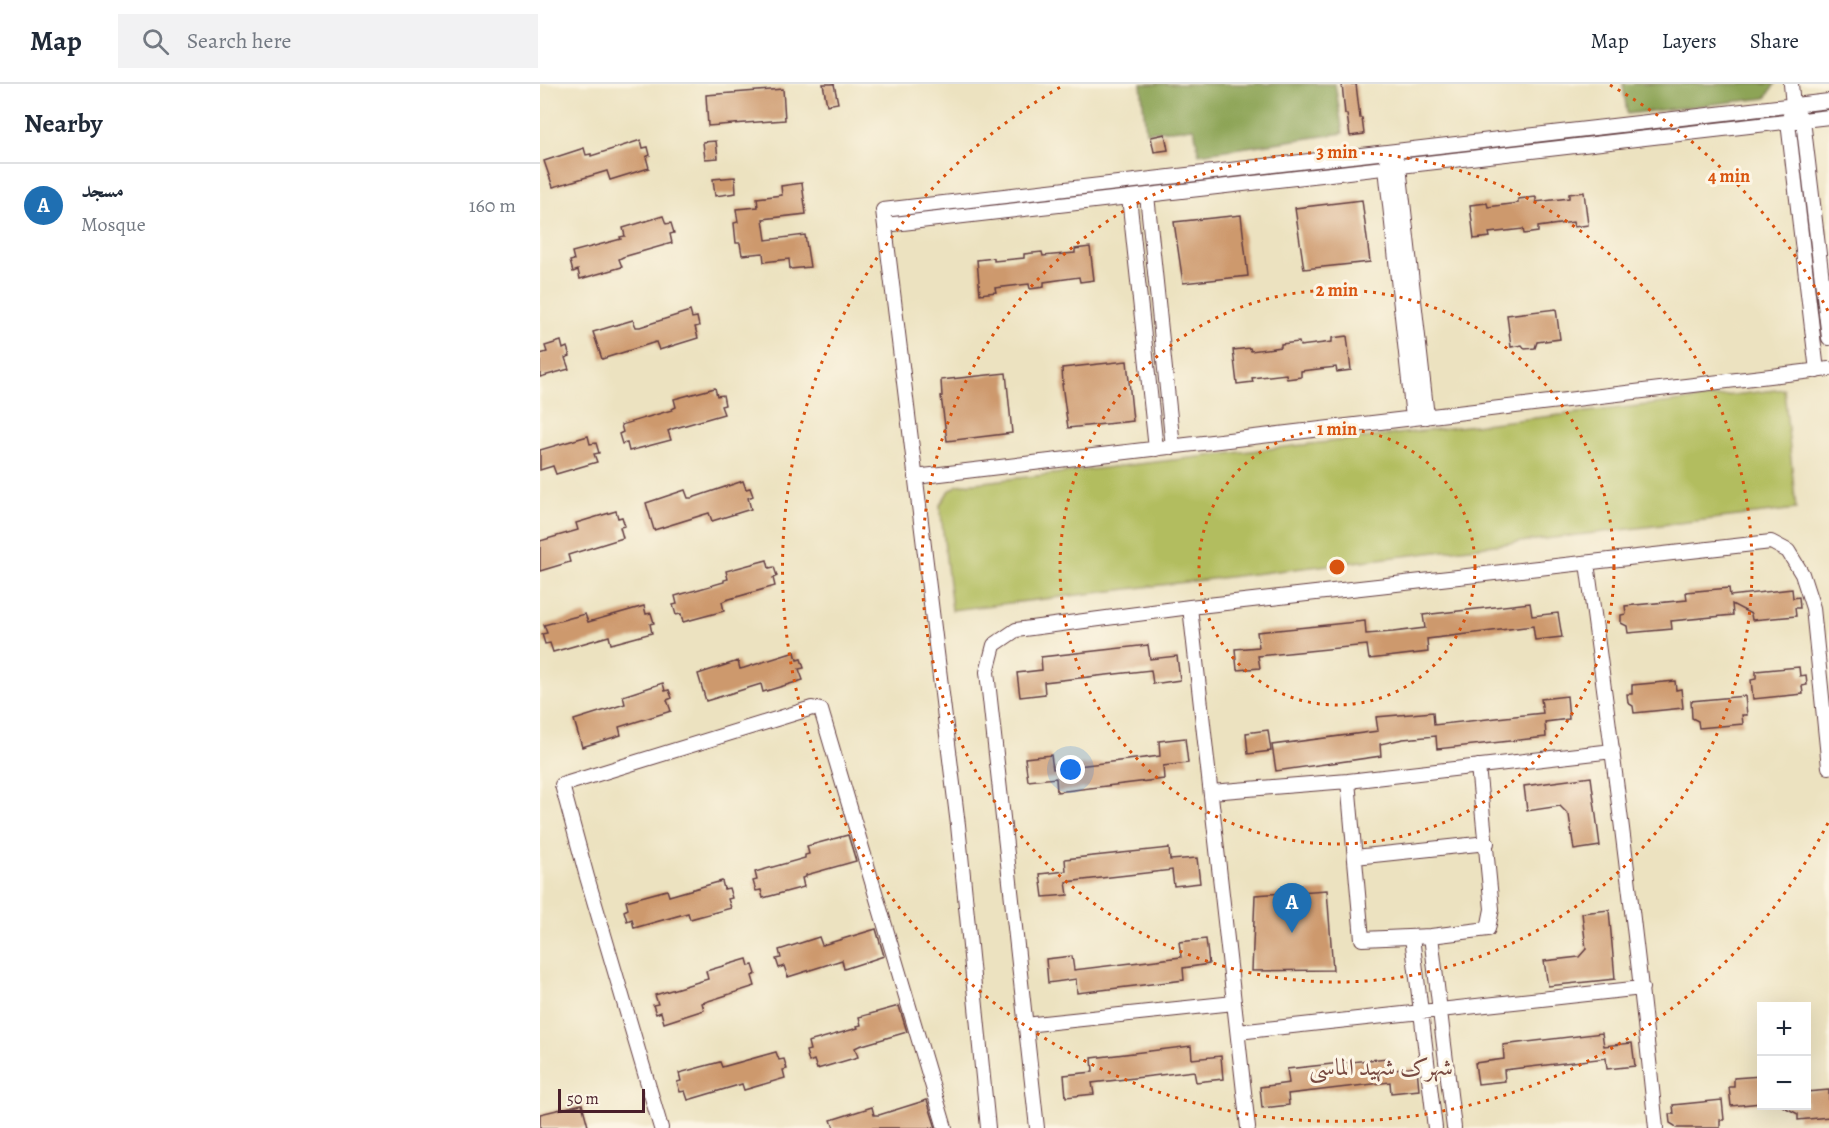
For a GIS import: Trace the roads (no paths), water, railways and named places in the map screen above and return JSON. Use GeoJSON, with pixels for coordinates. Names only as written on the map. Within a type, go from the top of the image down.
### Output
{"type":"FeatureCollection","features":[{"type":"Feature","properties":{"kind":"street"},"geometry":{"type":"LineString","coordinates":[[915,477],[1823,370],[1788,122],[1793,106],[1791,84]]}},
{"type":"Feature","properties":{"kind":"street"},"geometry":{"type":"LineString","coordinates":[[988,1128],[958,825],[884,210],[1829,101]]}},
{"type":"Feature","properties":{"kind":"street"},"geometry":{"type":"LineString","coordinates":[[1793,106],[1803,120],[1829,338]]}},
{"type":"Feature","properties":{"kind":"street"},"geometry":{"type":"LineString","coordinates":[[885,225],[1829,117]]}},
{"type":"Feature","properties":{"kind":"street"},"geometry":{"type":"LineString","coordinates":[[1623,125],[1624,141]]}},
{"type":"Feature","properties":{"kind":"street"},"geometry":{"type":"LineString","coordinates":[[1391,152],[1420,418]]}},
{"type":"Feature","properties":{"kind":"street"},"geometry":{"type":"LineString","coordinates":[[1147,195],[1173,447]]}},
{"type":"Feature","properties":{"kind":"street"},"geometry":{"type":"LineString","coordinates":[[1129,197],[1156,449]]}},
{"type":"Feature","properties":{"kind":"street"},"geometry":{"type":"LineString","coordinates":[[1037,1128],[987,672],[994,645],[1016,630],[1190,607],[1771,542],[1788,551],[1802,574],[1813,608],[1829,767]]}},
{"type":"Feature","properties":{"kind":"street"},"geometry":{"type":"LineString","coordinates":[[1587,563],[1642,988],[1656,1128]]}},
{"type":"Feature","properties":{"kind":"street"},"geometry":{"type":"LineString","coordinates":[[1190,607],[1248,1128]]}},
{"type":"Feature","properties":{"kind":"street"},"geometry":{"type":"LineString","coordinates":[[661,1128],[562,785],[812,708],[821,710],[945,1128]]}},
{"type":"Feature","properties":{"kind":"street"},"geometry":{"type":"LineString","coordinates":[[1211,792],[1348,781],[1613,751]]}},
{"type":"Feature","properties":{"kind":"street"},"geometry":{"type":"LineString","coordinates":[[1348,781],[1362,939],[1431,936],[1488,929],[1492,909],[1478,766]]}},
{"type":"Feature","properties":{"kind":"street"},"geometry":{"type":"LineString","coordinates":[[1355,857],[1486,843]]}},
{"type":"Feature","properties":{"kind":"street"},"geometry":{"type":"LineString","coordinates":[[1431,936],[1454,1128]]}},
{"type":"Feature","properties":{"kind":"street"},"geometry":{"type":"LineString","coordinates":[[1412,937],[1435,1128]]}},
{"type":"Feature","properties":{"kind":"street"},"geometry":{"type":"LineString","coordinates":[[1238,1032],[1642,988]]}},
{"type":"Feature","properties":{"kind":"street"},"geometry":{"type":"LineString","coordinates":[[1025,1025],[1234,1003]]}},
{"type":"Feature","properties":{"kind":"place","name":"مسجد"},"geometry":{"type":"Point","coordinates":[1292,933]}},
{"type":"Feature","properties":{"kind":"district","name":"شهرک شهید الماسی"},"geometry":{"type":"Point","coordinates":[1381,1067]}}]}
